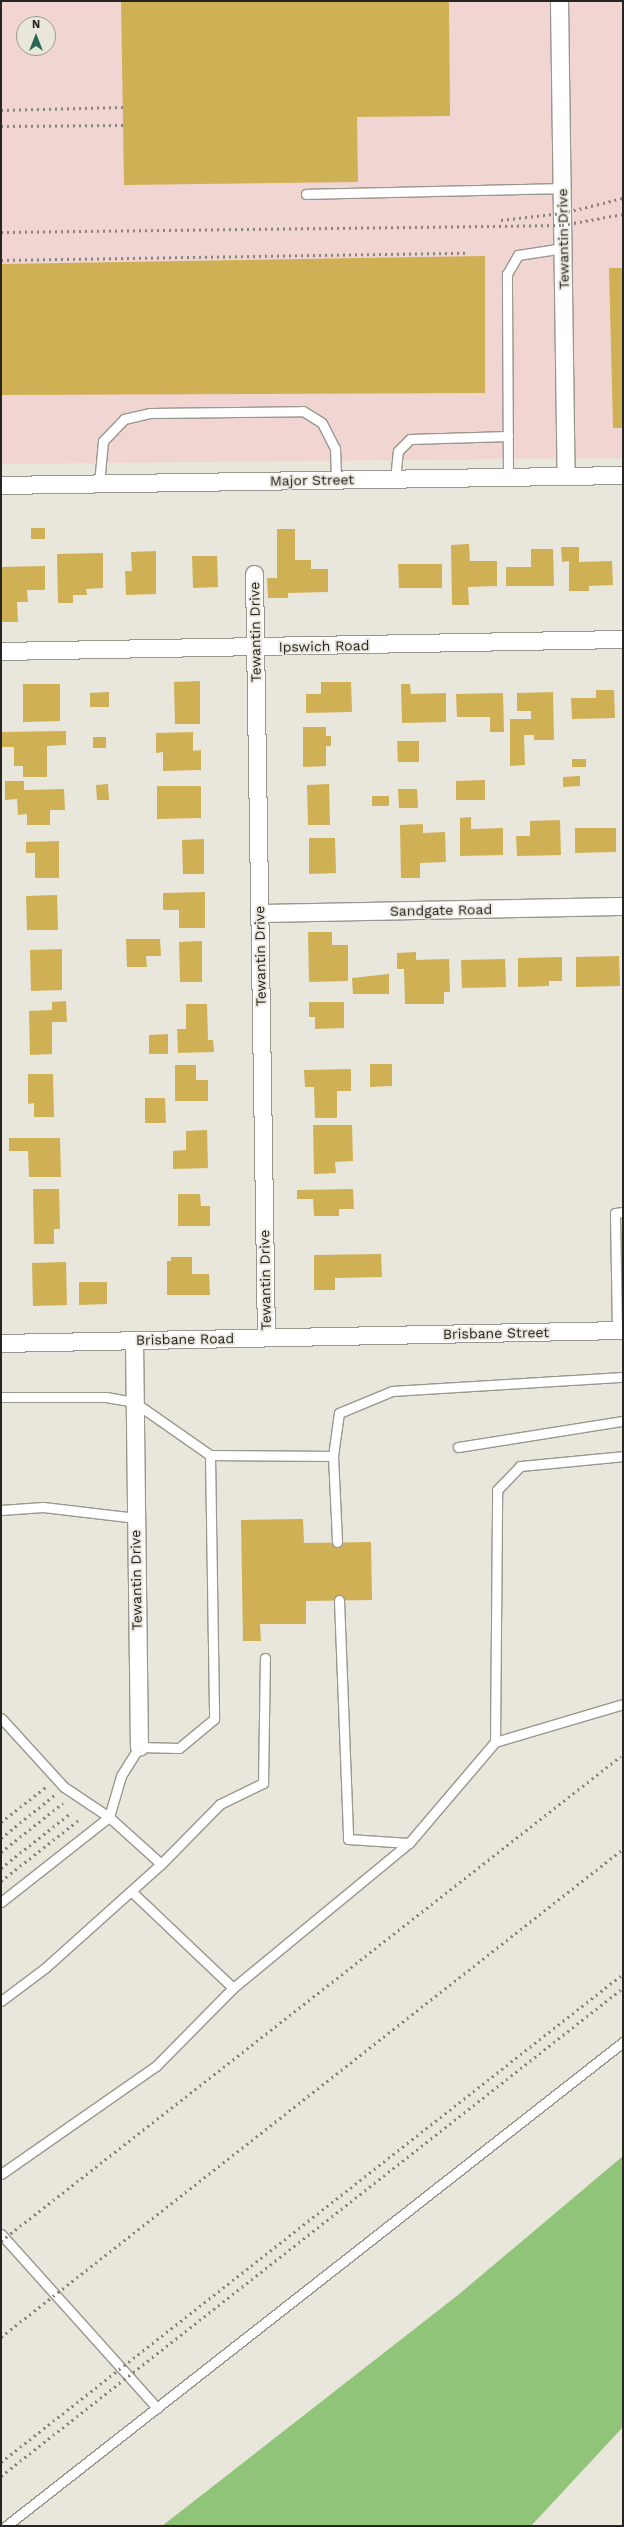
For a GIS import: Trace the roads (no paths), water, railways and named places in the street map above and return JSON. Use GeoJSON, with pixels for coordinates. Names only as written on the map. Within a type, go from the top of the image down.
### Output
{"type":"FeatureCollection","features":[{"type":"Feature","properties":{"kind":"street","name":"Tewantin Drive"},"geometry":{"type":"LineString","coordinates":[[559,1],[566,476]]}},
{"type":"Feature","properties":{"kind":"street","name":"Major Street"},"geometry":{"type":"LineString","coordinates":[[1,485],[623,475]]}},
{"type":"Feature","properties":{"kind":"street","name":"Tewantin Drive"},"geometry":{"type":"LineString","coordinates":[[254,574],[266,1338]]}},
{"type":"Feature","properties":{"kind":"street","name":"Ipswich Road"},"geometry":{"type":"LineString","coordinates":[[1,651],[623,639]]}},
{"type":"Feature","properties":{"kind":"street","name":"Sandgate Road"},"geometry":{"type":"LineString","coordinates":[[259,913],[623,906]]}},
{"type":"Feature","properties":{"kind":"street","name":"Brisbane Street"},"geometry":{"type":"LineString","coordinates":[[368,1335],[620,1330]]}},
{"type":"Feature","properties":{"kind":"street","name":"Brisbane Road"},"geometry":{"type":"LineString","coordinates":[[1,1343],[368,1335]]}},
{"type":"Feature","properties":{"kind":"street","name":"Tewantin Drive"},"geometry":{"type":"LineString","coordinates":[[134,1340],[139,1747]]}},
{"type":"Feature","properties":{"kind":"lane"},"geometry":{"type":"LineString","coordinates":[[306,194],[562,188]]}},
{"type":"Feature","properties":{"kind":"lane"},"geometry":{"type":"LineString","coordinates":[[508,477],[507,274],[518,255],[563,248]]}},
{"type":"Feature","properties":{"kind":"lane"},"geometry":{"type":"LineString","coordinates":[[99,484],[103,441],[124,419],[150,413],[303,411],[322,423],[335,448],[336,480]]}},
{"type":"Feature","properties":{"kind":"lane"},"geometry":{"type":"LineString","coordinates":[[395,479],[398,451],[410,439],[508,436]]}},
{"type":"Feature","properties":{"kind":"lane"},"geometry":{"type":"LineString","coordinates":[[620,1330],[619,1275],[615,1213],[623,1212]]}},
{"type":"Feature","properties":{"kind":"lane"},"geometry":{"type":"LineString","coordinates":[[337,1542],[332,1456],[339,1413],[392,1391],[623,1376]]}},
{"type":"Feature","properties":{"kind":"lane"},"geometry":{"type":"LineString","coordinates":[[1,1397],[106,1397],[134,1402],[210,1455],[332,1456]]}},
{"type":"Feature","properties":{"kind":"lane"},"geometry":{"type":"LineString","coordinates":[[458,1447],[623,1422]]}},
{"type":"Feature","properties":{"kind":"lane"},"geometry":{"type":"LineString","coordinates":[[1,1902],[109,1817],[121,1776],[139,1747],[179,1748],[214,1719],[210,1455]]}},
{"type":"Feature","properties":{"kind":"lane"},"geometry":{"type":"LineString","coordinates":[[495,1742],[497,1490],[520,1466],[623,1456]]}},
{"type":"Feature","properties":{"kind":"lane"},"geometry":{"type":"LineString","coordinates":[[1,1510],[43,1507],[136,1518]]}},
{"type":"Feature","properties":{"kind":"lane"},"geometry":{"type":"LineString","coordinates":[[339,1600],[348,1839],[409,1843]]}},
{"type":"Feature","properties":{"kind":"lane"},"geometry":{"type":"LineString","coordinates":[[1,2001],[45,1968],[132,1892],[162,1864],[220,1804],[263,1783],[265,1658]]}},
{"type":"Feature","properties":{"kind":"lane"},"geometry":{"type":"LineString","coordinates":[[1,2174],[156,2066],[233,1988],[409,1843],[495,1742],[623,1704]]}},
{"type":"Feature","properties":{"kind":"lane"},"geometry":{"type":"LineString","coordinates":[[1,1718],[64,1787],[109,1817],[162,1864]]}},
{"type":"Feature","properties":{"kind":"lane"},"geometry":{"type":"LineString","coordinates":[[132,1892],[233,1988]]}},
{"type":"Feature","properties":{"kind":"lane"},"geometry":{"type":"LineString","coordinates":[[6,2526],[623,2042]]}},
{"type":"Feature","properties":{"kind":"lane"},"geometry":{"type":"LineString","coordinates":[[1,2234],[157,2408]]}},
{"type":"Feature","properties":{"kind":"railway"},"geometry":{"type":"LineString","coordinates":[[1,110],[123,107]]}},
{"type":"Feature","properties":{"kind":"railway"},"geometry":{"type":"LineString","coordinates":[[1,126],[123,125]]}},
{"type":"Feature","properties":{"kind":"railway"},"geometry":{"type":"LineString","coordinates":[[501,220],[562,213],[623,198]]}},
{"type":"Feature","properties":{"kind":"railway"},"geometry":{"type":"LineString","coordinates":[[1,232],[562,225],[623,214]]}},
{"type":"Feature","properties":{"kind":"railway"},"geometry":{"type":"LineString","coordinates":[[1,260],[467,253]]}},
{"type":"Feature","properties":{"kind":"railway"},"geometry":{"type":"LineString","coordinates":[[1,2241],[621,1756]]}},
{"type":"Feature","properties":{"kind":"railway"},"geometry":{"type":"LineString","coordinates":[[1,1822],[47,1786]]}},
{"type":"Feature","properties":{"kind":"railway"},"geometry":{"type":"LineString","coordinates":[[1,1838],[56,1794]]}},
{"type":"Feature","properties":{"kind":"railway"},"geometry":{"type":"LineString","coordinates":[[1,1852],[63,1803]]}},
{"type":"Feature","properties":{"kind":"railway"},"geometry":{"type":"LineString","coordinates":[[1,1868],[72,1812]]}},
{"type":"Feature","properties":{"kind":"railway"},"geometry":{"type":"LineString","coordinates":[[1,1881],[80,1819]]}},
{"type":"Feature","properties":{"kind":"railway"},"geometry":{"type":"LineString","coordinates":[[1,2337],[623,1849]]}},
{"type":"Feature","properties":{"kind":"railway"},"geometry":{"type":"LineString","coordinates":[[1,2462],[623,1974]]}},
{"type":"Feature","properties":{"kind":"railway"},"geometry":{"type":"LineString","coordinates":[[1,2476],[623,1988]]}}]}
